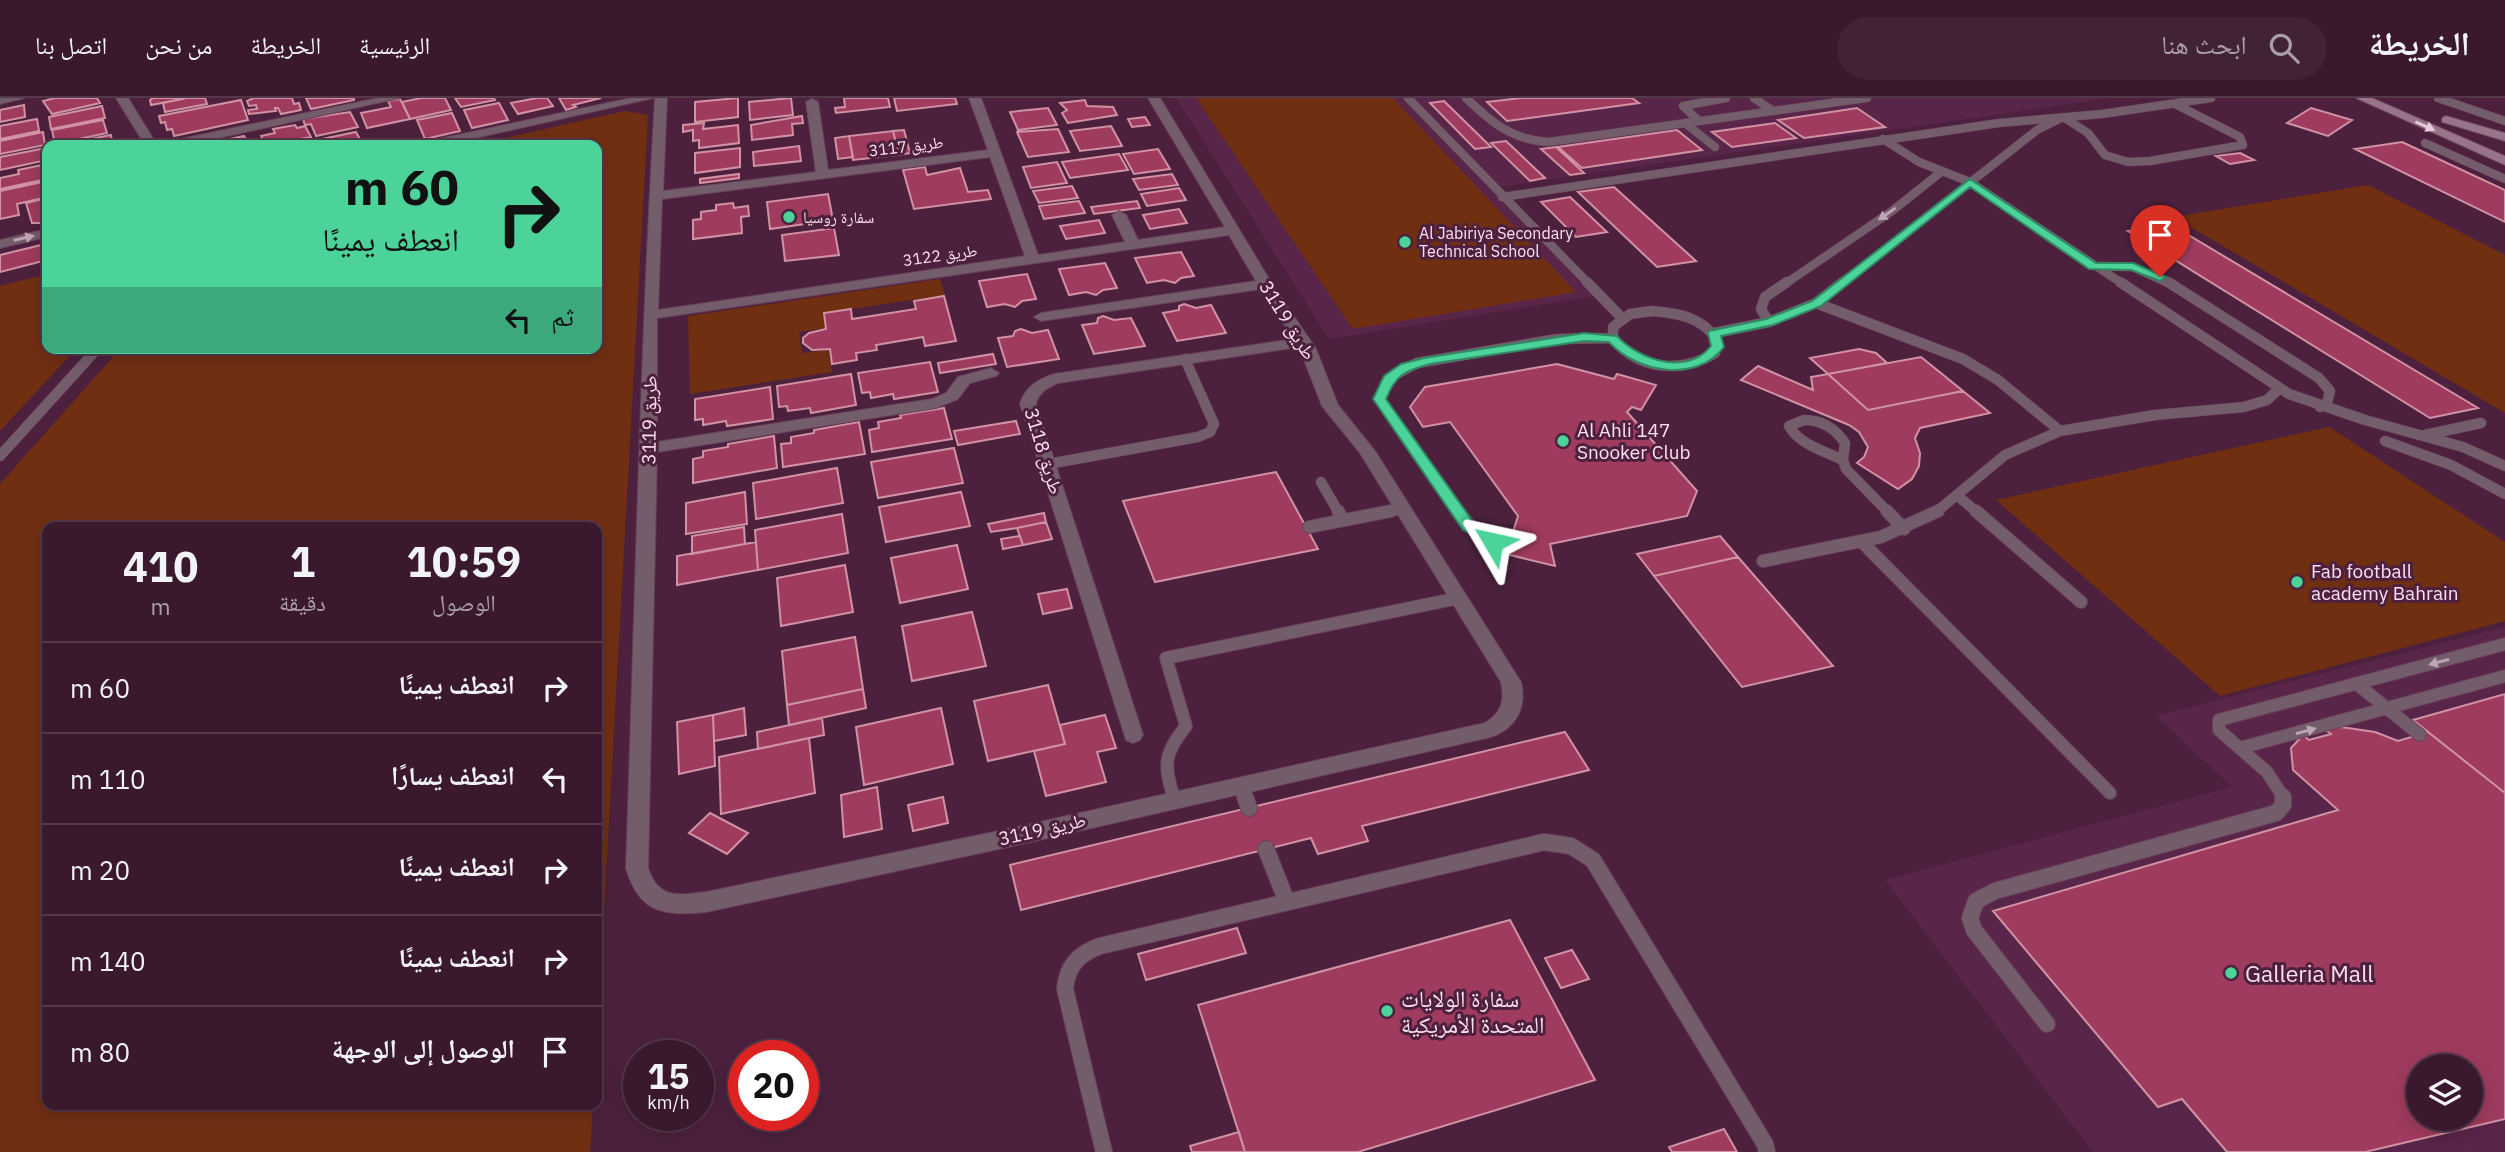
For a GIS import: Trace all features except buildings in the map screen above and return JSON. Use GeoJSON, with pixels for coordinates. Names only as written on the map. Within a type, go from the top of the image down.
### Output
{"type":"FeatureCollection","features":[{"type":"Feature","properties":{"kind":"main road"},"geometry":{"type":"LineString","coordinates":[[2362,98],[2505,161]]}},
{"type":"Feature","properties":{"kind":"main road"},"geometry":{"type":"LineString","coordinates":[[2395,98],[2505,147]]}},
{"type":"Feature","properties":{"kind":"main road"},"geometry":{"type":"LineString","coordinates":[[2445,120],[2505,136]]}},
{"type":"Feature","properties":{"kind":"street"},"geometry":{"type":"LineString","coordinates":[[0,101],[18,98]]}},
{"type":"Feature","properties":{"kind":"street"},"geometry":{"type":"LineString","coordinates":[[195,140],[394,98]]}},
{"type":"Feature","properties":{"kind":"street"},"geometry":{"type":"LineString","coordinates":[[452,140],[648,98]]}},
{"type":"Feature","properties":{"kind":"street","name":"طريق 3119"},"geometry":{"type":"LineString","coordinates":[[661,98],[649,316],[649,448],[637,868],[641,888],[656,900],[679,905],[706,902],[1007,838],[1491,729],[1504,721],[1513,709],[1515,696],[1511,682],[1367,451],[1335,415],[1321,388],[1316,364],[1154,98]]}},
{"type":"Feature","properties":{"kind":"street"},"geometry":{"type":"LineString","coordinates":[[975,98],[1033,260]]}},
{"type":"Feature","properties":{"kind":"street"},"geometry":{"type":"LineString","coordinates":[[126,99],[148,140]]}},
{"type":"Feature","properties":{"kind":"street"},"geometry":{"type":"LineString","coordinates":[[812,102],[822,173]]}},
{"type":"Feature","properties":{"kind":"street","name":"طريق 3117"},"geometry":{"type":"LineString","coordinates":[[657,196],[994,153]]}},
{"type":"Feature","properties":{"kind":"street"},"geometry":{"type":"LineString","coordinates":[[1119,215],[1133,244]]}},
{"type":"Feature","properties":{"kind":"street","name":"طريق 3122"},"geometry":{"type":"LineString","coordinates":[[649,316],[1235,230]]}},
{"type":"Feature","properties":{"kind":"street"},"geometry":{"type":"LineString","coordinates":[[0,244],[42,234]]}},
{"type":"Feature","properties":{"kind":"street"},"geometry":{"type":"LineString","coordinates":[[1041,317],[1265,284]]}},
{"type":"Feature","properties":{"kind":"street","name":"طريق 3118"},"geometry":{"type":"LineString","coordinates":[[1133,735],[1028,404],[1029,398],[1038,387],[1054,379],[1303,342]]}},
{"type":"Feature","properties":{"kind":"street"},"geometry":{"type":"LineString","coordinates":[[649,448],[930,404],[952,396],[964,380],[991,373]]}},
{"type":"Feature","properties":{"kind":"lane"},"geometry":{"type":"LineString","coordinates":[[1408,98],[1622,318]]}},
{"type":"Feature","properties":{"kind":"lane"},"geometry":{"type":"LineString","coordinates":[[1466,98],[1505,133],[1531,141],[1557,141],[1867,98]]}},
{"type":"Feature","properties":{"kind":"lane"},"geometry":{"type":"LineString","coordinates":[[1699,121],[1683,106],[1726,98]]}},
{"type":"Feature","properties":{"kind":"lane"},"geometry":{"type":"LineString","coordinates":[[1754,98],[1773,111]]}},
{"type":"Feature","properties":{"kind":"lane"},"geometry":{"type":"LineString","coordinates":[[1502,197],[1882,139],[2211,98]]}},
{"type":"Feature","properties":{"kind":"lane"},"geometry":{"type":"LineString","coordinates":[[2357,98],[2379,106]]}},
{"type":"Feature","properties":{"kind":"lane"},"geometry":{"type":"LineString","coordinates":[[2438,98],[2505,121]]}},
{"type":"Feature","properties":{"kind":"lane"},"geometry":{"type":"LineString","coordinates":[[2063,117],[2088,133],[2105,155],[2128,162],[2150,162],[2243,145],[2239,137],[2175,104]]}},
{"type":"Feature","properties":{"kind":"lane"},"geometry":{"type":"LineString","coordinates":[[1714,333],[1769,322],[1816,303],[1970,183],[2022,133],[2063,117]]}},
{"type":"Feature","properties":{"kind":"lane"},"geometry":{"type":"LineString","coordinates":[[1685,123],[1715,147]]}},
{"type":"Feature","properties":{"kind":"lane"},"geometry":{"type":"LineString","coordinates":[[1999,123],[2022,133]]}},
{"type":"Feature","properties":{"kind":"lane"},"geometry":{"type":"LineString","coordinates":[[1882,139],[1910,157],[1970,183],[2280,388],[2320,407],[2463,447],[2505,466]]}},
{"type":"Feature","properties":{"kind":"lane"},"geometry":{"type":"LineString","coordinates":[[2425,143],[2505,179]]}},
{"type":"Feature","properties":{"kind":"lane"},"geometry":{"type":"LineString","coordinates":[[1769,322],[1761,309],[1765,297],[1892,211],[1941,172]]}},
{"type":"Feature","properties":{"kind":"lane"},"geometry":{"type":"LineString","coordinates":[[2093,266],[2133,267],[2160,277],[2319,378],[2330,391],[2327,403],[2320,407]]}},
{"type":"Feature","properties":{"kind":"lane"},"geometry":{"type":"LineString","coordinates":[[1816,303],[1964,359],[1998,380],[2060,431]]}},
{"type":"Feature","properties":{"kind":"lane"},"geometry":{"type":"LineString","coordinates":[[1640,312],[1664,312],[1698,321],[1714,333],[1718,347],[1708,359],[1699,363],[1674,366],[1635,357],[1617,345],[1613,338],[1613,327],[1622,318],[1640,312]]}},
{"type":"Feature","properties":{"kind":"lane"},"geometry":{"type":"LineString","coordinates":[[1493,542],[1478,534],[1462,519],[1380,399],[1384,385],[1406,367],[1429,360],[1557,339],[1613,338]]}},
{"type":"Feature","properties":{"kind":"lane"},"geometry":{"type":"LineString","coordinates":[[0,456],[93,354]]}},
{"type":"Feature","properties":{"kind":"lane"},"geometry":{"type":"LineString","coordinates":[[1048,464],[1198,437],[1210,432],[1214,424],[1185,359]]}},
{"type":"Feature","properties":{"kind":"lane"},"geometry":{"type":"LineString","coordinates":[[1763,561],[1861,541],[1904,529],[1943,509],[2005,455],[2039,438],[2060,431],[2134,418],[2244,407],[2267,400],[2280,388]]}},
{"type":"Feature","properties":{"kind":"lane"},"geometry":{"type":"LineString","coordinates":[[1843,460],[1797,437],[1789,426],[1796,421],[1810,419],[1837,432],[1845,443],[1843,460],[1846,469],[1904,529]]}},
{"type":"Feature","properties":{"kind":"lane"},"geometry":{"type":"LineString","coordinates":[[2421,435],[2481,423]]}},
{"type":"Feature","properties":{"kind":"lane"},"geometry":{"type":"LineString","coordinates":[[2385,441],[2451,465],[2505,494]]}},
{"type":"Feature","properties":{"kind":"lane"},"geometry":{"type":"LineString","coordinates":[[1321,482],[1343,520]]}},
{"type":"Feature","properties":{"kind":"lane"},"geometry":{"type":"LineString","coordinates":[[1959,497],[2081,602]]}},
{"type":"Feature","properties":{"kind":"lane"},"geometry":{"type":"LineString","coordinates":[[1309,527],[1404,509]]}},
{"type":"Feature","properties":{"kind":"lane"},"geometry":{"type":"LineString","coordinates":[[1861,541],[2110,793]]}},
{"type":"Feature","properties":{"kind":"lane"},"geometry":{"type":"LineString","coordinates":[[1174,799],[1164,766],[1173,742],[1186,726],[1166,658],[1458,598]]}},
{"type":"Feature","properties":{"kind":"lane"},"geometry":{"type":"LineString","coordinates":[[2047,1024],[1974,930],[1970,918],[1976,901],[1995,891],[2276,813],[2284,798],[2281,790],[2219,730],[2217,726],[2220,720],[2505,643]]}},
{"type":"Feature","properties":{"kind":"lane"},"geometry":{"type":"LineString","coordinates":[[2240,748],[2505,676]]}},
{"type":"Feature","properties":{"kind":"lane"},"geometry":{"type":"LineString","coordinates":[[2357,684],[2420,735]]}},
{"type":"Feature","properties":{"kind":"lane"},"geometry":{"type":"LineString","coordinates":[[1240,785],[1249,808]]}},
{"type":"Feature","properties":{"kind":"lane"},"geometry":{"type":"LineString","coordinates":[[1104,1152],[1065,989],[1065,976],[1071,963],[1088,950],[1544,842],[1571,846],[1593,860],[1765,1144],[1767,1152]]}},
{"type":"Feature","properties":{"kind":"lane"},"geometry":{"type":"LineString","coordinates":[[1266,849],[1287,902]]}},
{"type":"Feature","properties":{"kind":"shaded area","name":"Al Jabiriya Secondary Technical School"},"geometry":{"type":"Polygon","coordinates":[[[1176,98],[2111,98],[1491,188],[1595,296],[1329,339],[1176,98]]]}},
{"type":"Feature","properties":{"kind":"shaded area"},"geometry":{"type":"Polygon","coordinates":[[[1196,98],[1393,98],[1576,292],[1353,329],[1196,98]]]}},
{"type":"Feature","properties":{"kind":"shaded area"},"geometry":{"type":"Polygon","coordinates":[[[625,111],[648,115],[602,948],[602,522],[42,522],[42,1110],[593,1110],[590,1152],[0,1152],[0,484],[116,354],[602,354],[602,140],[495,140],[625,111]]]}},
{"type":"Feature","properties":{"kind":"shaded area"},"geometry":{"type":"Polygon","coordinates":[[[2368,185],[2505,255],[2505,413],[2174,217],[2368,185]]]}},
{"type":"Feature","properties":{"kind":"shaded area"},"geometry":{"type":"Polygon","coordinates":[[[42,275],[42,354],[71,354],[0,431],[0,286],[42,275]]]}},
{"type":"Feature","properties":{"kind":"shaded area"},"geometry":{"type":"Polygon","coordinates":[[[940,279],[945,295],[824,313],[826,328],[799,332],[802,353],[828,350],[832,372],[690,394],[688,316],[940,279]]]}},
{"type":"Feature","properties":{"kind":"shaded area","name":"Fab football academy Bahrain"},"geometry":{"type":"Polygon","coordinates":[[[2329,427],[2505,542],[2505,621],[2220,696],[1996,500],[2329,427]]]}},
{"type":"Feature","properties":{"kind":"shaded area","name":"Galleria Mall"},"geometry":{"type":"Polygon","coordinates":[[[2505,627],[2505,1152],[2093,1152],[1885,880],[2232,787],[2156,716],[2505,627]]]}},
{"type":"Feature","properties":{"kind":"place","name":"سفارة روسيا"},"geometry":{"type":"Point","coordinates":[789,217]}},
{"type":"Feature","properties":{"kind":"place","name":"Al Jabiriya Secondary Technical School"},"geometry":{"type":"Point","coordinates":[1405,242]}},
{"type":"Feature","properties":{"kind":"place","name":"Al Ahli 147 Snooker Club"},"geometry":{"type":"Point","coordinates":[1563,441]}},
{"type":"Feature","properties":{"kind":"place","name":"Fab football academy Bahrain"},"geometry":{"type":"Point","coordinates":[2297,582]}},
{"type":"Feature","properties":{"kind":"place","name":"Galleria Mall"},"geometry":{"type":"Point","coordinates":[2231,973]}},
{"type":"Feature","properties":{"kind":"place","name":"سفارة الولايات المتحدة الأمريكية"},"geometry":{"type":"Point","coordinates":[1387,1011]}},
{"type":"Feature","properties":{"kind":"route"},"geometry":{"type":"LineString","coordinates":[[1493,542],[1468,527],[1380,399],[1388,378],[1396,372],[1429,360],[1584,337],[1613,338],[1625,352],[1660,365],[1699,363],[1708,359],[1718,347],[1714,333],[1787,317],[1816,303],[1970,183],[2093,266],[2133,267],[2160,277]]}}]}
